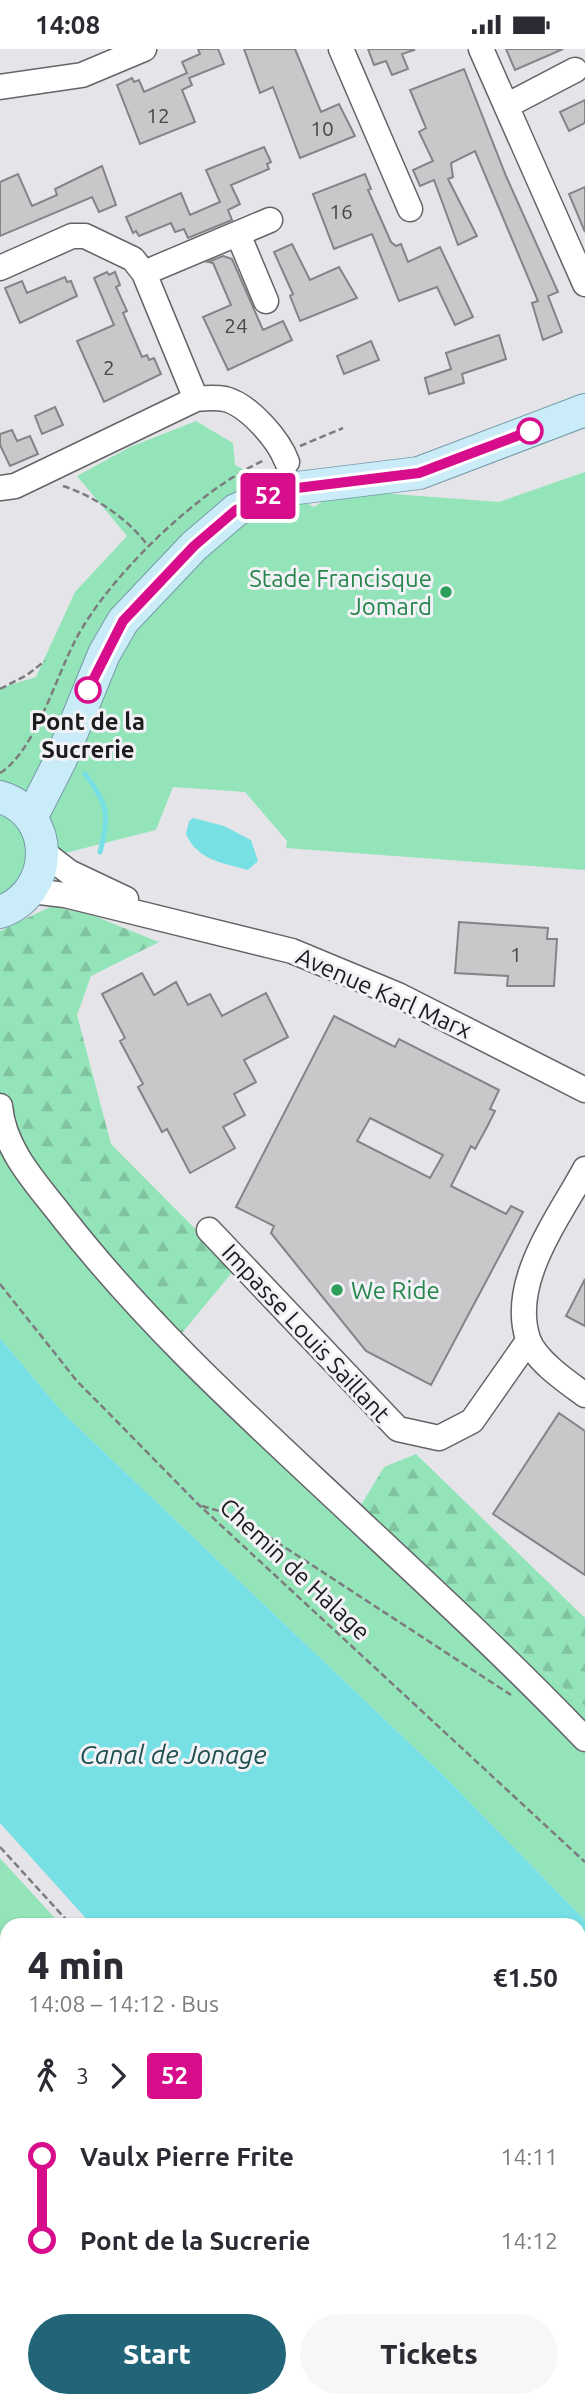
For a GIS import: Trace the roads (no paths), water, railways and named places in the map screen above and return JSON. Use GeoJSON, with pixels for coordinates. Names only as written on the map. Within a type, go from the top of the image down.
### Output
{"type":"FeatureCollection","features":[{"type":"Feature","properties":{"kind":"main road"},"geometry":{"type":"LineString","coordinates":[[31,818],[61,758],[104,654],[123,621],[194,546],[236,510],[264,497],[297,488],[419,473],[585,410]]}},
{"type":"Feature","properties":{"kind":"main road"},"geometry":{"type":"LineString","coordinates":[[0,797],[15,803],[31,818],[38,828],[43,852],[38,879],[31,891],[14,906],[0,912]]}},
{"type":"Feature","properties":{"kind":"street"},"geometry":{"type":"LineString","coordinates":[[0,87],[82,75],[144,49]]}},
{"type":"Feature","properties":{"kind":"street"},"geometry":{"type":"LineString","coordinates":[[341,49],[410,209]]}},
{"type":"Feature","properties":{"kind":"street"},"geometry":{"type":"LineString","coordinates":[[481,49],[582,267]]}},
{"type":"Feature","properties":{"kind":"street"},"geometry":{"type":"LineString","coordinates":[[506,106],[575,70]]}},
{"type":"Feature","properties":{"kind":"street"},"geometry":{"type":"LineString","coordinates":[[144,272],[270,220]]}},
{"type":"Feature","properties":{"kind":"street"},"geometry":{"type":"LineString","coordinates":[[238,234],[265,302]]}},
{"type":"Feature","properties":{"kind":"street"},"geometry":{"type":"LineString","coordinates":[[0,268],[72,236],[85,236],[133,259],[144,272],[196,399]]}},
{"type":"Feature","properties":{"kind":"street"},"geometry":{"type":"LineString","coordinates":[[0,488],[15,487],[196,399],[224,399],[234,402],[267,431],[287,462]]}},
{"type":"Feature","properties":{"kind":"street","name":"Avenue Karl Marx"},"geometry":{"type":"LineString","coordinates":[[43,852],[69,872],[174,921]]}},
{"type":"Feature","properties":{"kind":"street","name":"Avenue Karl Marx"},"geometry":{"type":"LineString","coordinates":[[31,891],[65,895],[292,951],[398,995],[585,1090]]}},
{"type":"Feature","properties":{"kind":"street"},"geometry":{"type":"LineString","coordinates":[[0,1107],[1,1118],[18,1160],[110,1278],[163,1335],[522,1673],[585,1739]]}},
{"type":"Feature","properties":{"kind":"street"},"geometry":{"type":"LineString","coordinates":[[585,1169],[533,1266],[523,1303],[528,1341],[556,1375],[585,1395]]}},
{"type":"Feature","properties":{"kind":"street","name":"Impasse Louis Saillant"},"geometry":{"type":"LineString","coordinates":[[209,1230],[398,1429],[439,1438],[472,1421],[528,1341]]}},
{"type":"Feature","properties":{"kind":"water"},"geometry":{"type":"Polygon","coordinates":[[[193,818],[224,826],[251,840],[258,861],[248,870],[204,855],[186,834],[189,821],[193,818]]]}},
{"type":"Feature","properties":{"kind":"water","name":"Canal de Jonage"},"geometry":{"type":"Polygon","coordinates":[[[0,1338],[64,1414],[441,1773],[583,1918],[86,1918],[0,1823],[0,1338]]]}},
{"type":"Feature","properties":{"kind":"waterway"},"geometry":{"type":"LineString","coordinates":[[85,774],[105,810],[105,828],[100,852]]}},
{"type":"Feature","properties":{"kind":"place","name":"Stade Francisque Jomard"},"geometry":{"type":"Point","coordinates":[446,592]}},
{"type":"Feature","properties":{"kind":"place","name":"Pont de la Sucrerie"},"geometry":{"type":"Point","coordinates":[88,690]}},
{"type":"Feature","properties":{"kind":"place","name":"We Ride"},"geometry":{"type":"Point","coordinates":[337,1290]}}]}
